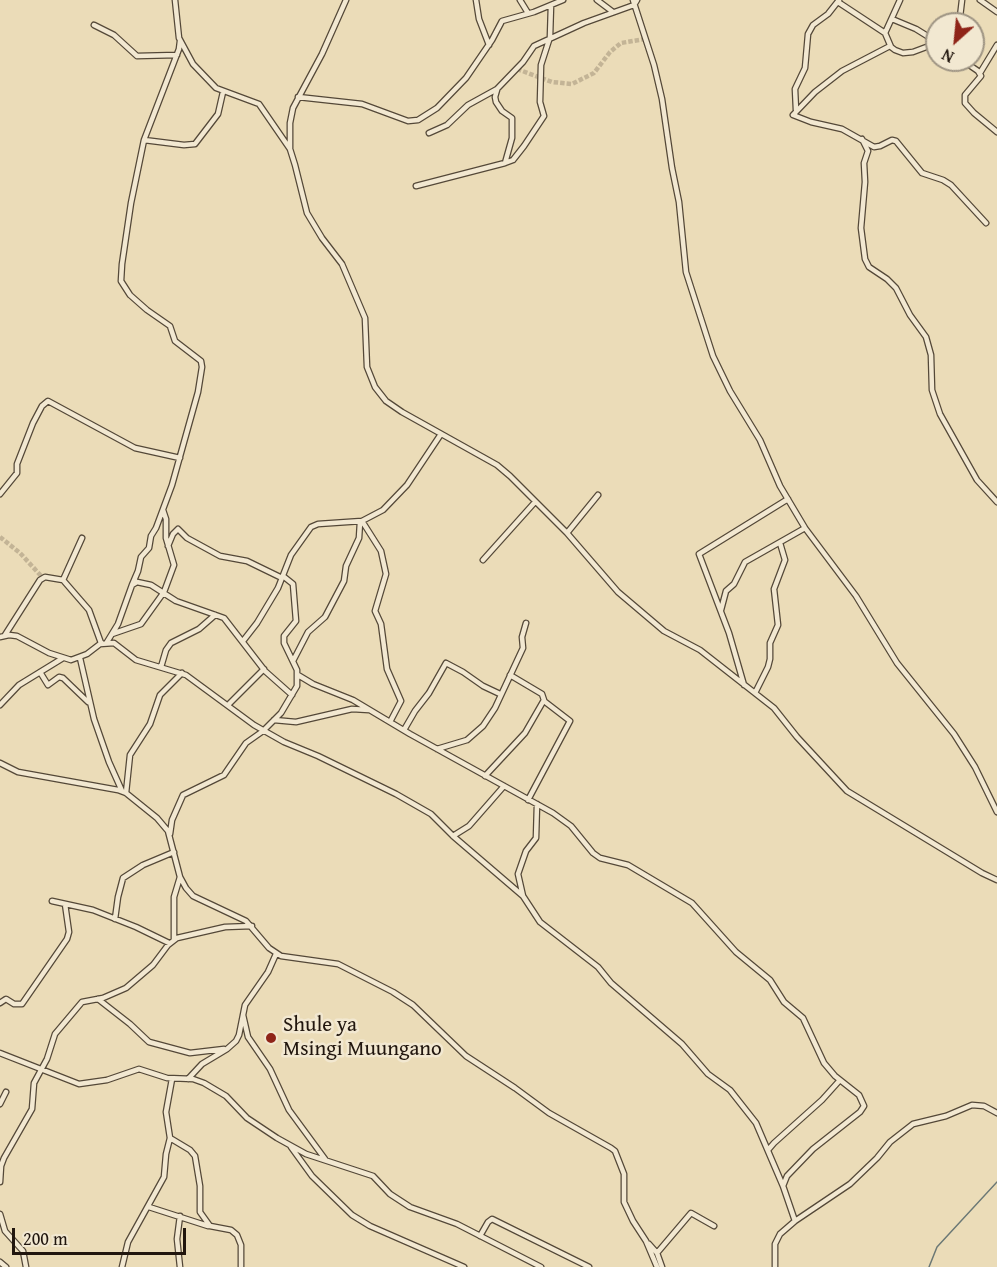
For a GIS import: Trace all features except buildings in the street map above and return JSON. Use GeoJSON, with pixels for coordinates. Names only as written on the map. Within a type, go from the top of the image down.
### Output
{"type":"FeatureCollection","features":[{"type":"Feature","properties":{"kind":"street"},"geometry":{"type":"LineString","coordinates":[[104,643],[89,610],[63,580],[45,577],[40,580],[2,636],[21,638],[49,653],[71,660],[80,658],[104,643],[112,634],[138,571],[141,557],[149,548],[151,536],[180,458],[184,435],[198,392],[202,363],[175,341],[170,326],[126,291],[122,282],[122,264],[130,203],[144,140],[177,55],[180,40],[175,0]]}},
{"type":"Feature","properties":{"kind":"street"},"geometry":{"type":"LineString","coordinates":[[290,149],[290,123],[298,97],[322,54],[346,0]]}},
{"type":"Feature","properties":{"kind":"street"},"geometry":{"type":"LineString","coordinates":[[476,0],[479,19],[489,45]]}},
{"type":"Feature","properties":{"kind":"street"},"geometry":{"type":"LineString","coordinates":[[520,0],[528,13]]}},
{"type":"Feature","properties":{"kind":"street"},"geometry":{"type":"LineString","coordinates":[[298,97],[362,104],[396,118],[414,121],[440,105],[466,78],[489,45],[502,21],[563,0]]}},
{"type":"Feature","properties":{"kind":"street"},"geometry":{"type":"LineString","coordinates":[[597,0],[613,12]]}},
{"type":"Feature","properties":{"kind":"street"},"geometry":{"type":"LineString","coordinates":[[885,33],[900,0]]}},
{"type":"Feature","properties":{"kind":"street"},"geometry":{"type":"LineString","coordinates":[[980,0],[997,12]]}},
{"type":"Feature","properties":{"kind":"street"},"geometry":{"type":"LineString","coordinates":[[796,110],[795,89],[805,68],[808,34],[838,1],[885,33],[890,46],[895,50],[903,52],[925,48]]}},
{"type":"Feature","properties":{"kind":"street"},"geometry":{"type":"LineString","coordinates":[[429,133],[447,125],[468,105],[497,89],[521,65],[534,45],[635,2],[662,99],[679,202],[684,264],[707,343],[730,391],[760,440],[788,499],[805,528],[856,596],[897,663],[954,734],[975,767],[997,812]]}},
{"type":"Feature","properties":{"kind":"street"},"geometry":{"type":"LineString","coordinates":[[416,186],[506,163],[516,157],[544,116],[540,102],[541,65],[550,37],[551,5]]}},
{"type":"Feature","properties":{"kind":"street"},"geometry":{"type":"LineString","coordinates":[[892,19],[925,35]]}},
{"type":"Feature","properties":{"kind":"street"},"geometry":{"type":"LineString","coordinates":[[94,25],[114,35],[137,56],[177,55]]}},
{"type":"Feature","properties":{"kind":"street"},"geometry":{"type":"LineString","coordinates":[[180,40],[198,71],[212,85],[223,92],[259,104],[290,149],[307,213],[342,264],[364,318],[366,363],[375,387],[386,400],[395,408],[441,435],[497,465],[567,533],[618,592],[664,631],[700,650],[784,718],[797,737],[847,791],[982,873],[997,879]]}},
{"type":"Feature","properties":{"kind":"street"},"geometry":{"type":"LineString","coordinates":[[997,45],[980,73],[980,80],[968,92],[964,100],[974,113],[997,132]]}},
{"type":"Feature","properties":{"kind":"street"},"geometry":{"type":"LineString","coordinates":[[890,46],[842,71],[793,115],[799,119],[843,129],[876,147],[892,140],[896,141],[922,173],[951,185],[986,223]]}},
{"type":"Feature","properties":{"kind":"street"},"geometry":{"type":"LineString","coordinates":[[497,89],[496,102],[502,111],[510,116],[512,122],[512,138],[506,163]]}},
{"type":"Feature","properties":{"kind":"street"},"geometry":{"type":"LineString","coordinates":[[144,140],[184,145],[195,144],[218,114],[223,92]]}},
{"type":"Feature","properties":{"kind":"street"},"geometry":{"type":"LineString","coordinates":[[862,139],[868,151],[864,163],[866,182],[861,228],[865,260],[870,267],[896,288],[910,315],[926,337],[931,355],[931,382],[940,414],[977,480],[997,502]]}},
{"type":"Feature","properties":{"kind":"street"},"geometry":{"type":"LineString","coordinates":[[0,494],[17,472],[16,464],[33,423],[42,406],[48,401],[135,448],[180,458]]}},
{"type":"Feature","properties":{"kind":"street"},"geometry":{"type":"LineString","coordinates":[[243,641],[257,623],[291,555],[313,525],[361,521],[383,510],[407,485],[441,435]]}},
{"type":"Feature","properties":{"kind":"street"},"geometry":{"type":"LineString","coordinates":[[567,533],[598,495]]}},
{"type":"Feature","properties":{"kind":"street"},"geometry":{"type":"LineString","coordinates":[[744,685],[736,652],[699,554],[788,499]]}},
{"type":"Feature","properties":{"kind":"street"},"geometry":{"type":"LineString","coordinates":[[483,561],[535,502]]}},
{"type":"Feature","properties":{"kind":"street"},"geometry":{"type":"LineString","coordinates":[[112,634],[141,624],[164,592],[174,567],[168,546],[166,519],[162,509]]}},
{"type":"Feature","properties":{"kind":"street"},"geometry":{"type":"LineString","coordinates":[[293,660],[309,631],[325,617],[344,581],[346,566],[359,538],[361,521]]}},
{"type":"Feature","properties":{"kind":"street"},"geometry":{"type":"LineString","coordinates":[[361,521],[381,551],[386,571],[375,611],[381,624],[387,669],[401,701],[390,722]]}},
{"type":"Feature","properties":{"kind":"street"},"geometry":{"type":"LineString","coordinates":[[720,611],[726,591],[734,584],[746,562],[805,528]]}},
{"type":"Feature","properties":{"kind":"street"},"geometry":{"type":"LineString","coordinates":[[168,546],[174,532],[180,530],[185,536],[220,556],[247,561],[282,577],[293,584],[296,621],[284,636],[284,643],[293,660],[298,682],[281,713],[245,744],[224,775],[183,795],[172,820],[170,834],[180,877],[186,888],[193,896],[246,921],[276,954],[289,958],[338,964],[393,992],[413,1005],[476,1063],[549,1113],[615,1151],[624,1174],[624,1202],[630,1216],[657,1254],[662,1267]]}},
{"type":"Feature","properties":{"kind":"street"},"geometry":{"type":"LineString","coordinates":[[63,580],[82,538]]}},
{"type":"Feature","properties":{"kind":"street"},"geometry":{"type":"LineString","coordinates":[[755,693],[768,667],[770,643],[778,625],[774,589],[786,560],[780,543]]}},
{"type":"Feature","properties":{"kind":"street"},"geometry":{"type":"LineString","coordinates":[[132,585],[137,582],[151,585],[176,601],[228,622],[264,669],[292,695]]}},
{"type":"Feature","properties":{"kind":"street"},"geometry":{"type":"LineString","coordinates":[[161,667],[166,650],[171,643],[199,629],[215,615]]}},
{"type":"Feature","properties":{"kind":"street"},"geometry":{"type":"LineString","coordinates":[[437,749],[456,745],[472,737],[495,708],[524,646],[522,637],[526,623]]}},
{"type":"Feature","properties":{"kind":"street"},"geometry":{"type":"LineString","coordinates":[[104,643],[115,644],[136,660],[182,673],[263,730],[284,742],[414,803],[431,814],[453,836],[524,896]]}},
{"type":"Feature","properties":{"kind":"street"},"geometry":{"type":"LineString","coordinates":[[0,705],[19,685],[63,658]]}},
{"type":"Feature","properties":{"kind":"street"},"geometry":{"type":"LineString","coordinates":[[80,658],[89,704],[109,762],[124,792],[157,818],[170,834]]}},
{"type":"Feature","properties":{"kind":"street"},"geometry":{"type":"LineString","coordinates":[[404,730],[446,663],[500,694]]}},
{"type":"Feature","properties":{"kind":"street"},"geometry":{"type":"LineString","coordinates":[[228,705],[264,669]]}},
{"type":"Feature","properties":{"kind":"street"},"geometry":{"type":"LineString","coordinates":[[40,672],[48,685],[59,677],[63,678],[89,704]]}},
{"type":"Feature","properties":{"kind":"street"},"geometry":{"type":"LineString","coordinates":[[124,792],[130,755],[150,724],[160,695],[182,673]]}},
{"type":"Feature","properties":{"kind":"street"},"geometry":{"type":"LineString","coordinates":[[298,675],[371,710],[537,804],[571,826],[593,854],[628,865],[692,903],[736,952],[770,980],[784,1002],[803,1018],[824,1063],[859,1095],[864,1106],[860,1112],[813,1149],[787,1176],[783,1186]]}},
{"type":"Feature","properties":{"kind":"street"},"geometry":{"type":"LineString","coordinates":[[485,776],[525,733],[544,701],[543,694],[510,675]]}},
{"type":"Feature","properties":{"kind":"street"},"geometry":{"type":"LineString","coordinates":[[528,800],[570,721],[544,701]]}},
{"type":"Feature","properties":{"kind":"street"},"geometry":{"type":"LineString","coordinates":[[274,720],[290,722],[352,709],[371,710]]}},
{"type":"Feature","properties":{"kind":"street"},"geometry":{"type":"LineString","coordinates":[[0,763],[18,772],[124,792]]}},
{"type":"Feature","properties":{"kind":"street"},"geometry":{"type":"LineString","coordinates":[[453,836],[469,826],[504,786]]}},
{"type":"Feature","properties":{"kind":"street"},"geometry":{"type":"LineString","coordinates":[[537,804],[537,838],[526,851],[518,874],[524,896],[534,915],[594,963],[611,983],[682,1044],[708,1074],[730,1090],[756,1123],[795,1221]]}},
{"type":"Feature","properties":{"kind":"street"},"geometry":{"type":"LineString","coordinates":[[115,919],[117,897],[123,878],[143,865],[174,852]]}},
{"type":"Feature","properties":{"kind":"street"},"geometry":{"type":"LineString","coordinates":[[0,1182],[1,1166],[32,1109],[34,1083],[42,1071],[56,1032],[82,1002],[98,999],[126,988],[153,965],[171,941],[174,897],[180,877]]}},
{"type":"Feature","properties":{"kind":"street"},"geometry":{"type":"LineString","coordinates":[[52,902],[93,910],[171,941],[225,927],[252,926]]}},
{"type":"Feature","properties":{"kind":"street"},"geometry":{"type":"LineString","coordinates":[[0,1003],[6,999],[19,1005],[24,1002],[67,939],[69,932],[65,904]]}},
{"type":"Feature","properties":{"kind":"street"},"geometry":{"type":"LineString","coordinates":[[188,1079],[202,1064],[227,1049],[239,1035],[245,1005],[268,972],[276,954]]}},
{"type":"Feature","properties":{"kind":"street"},"geometry":{"type":"LineString","coordinates":[[98,999],[149,1042],[190,1053],[227,1049]]}},
{"type":"Feature","properties":{"kind":"street"},"geometry":{"type":"LineString","coordinates":[[243,1016],[248,1037],[270,1069],[289,1110],[326,1161]]}},
{"type":"Feature","properties":{"kind":"street"},"geometry":{"type":"LineString","coordinates":[[0,1053],[80,1084],[110,1080],[139,1069],[172,1079],[188,1079],[204,1083],[226,1096],[252,1123],[290,1145],[326,1161],[374,1176],[390,1194],[410,1207],[457,1224],[541,1267]]}},
{"type":"Feature","properties":{"kind":"street"},"geometry":{"type":"LineString","coordinates":[[122,1267],[128,1242],[164,1177],[170,1138],[166,1112],[172,1079]]}},
{"type":"Feature","properties":{"kind":"street"},"geometry":{"type":"LineString","coordinates":[[768,1150],[840,1080]]}},
{"type":"Feature","properties":{"kind":"street"},"geometry":{"type":"LineString","coordinates":[[0,1104],[6,1092]]}},
{"type":"Feature","properties":{"kind":"street"},"geometry":{"type":"LineString","coordinates":[[775,1267],[775,1244],[780,1234],[795,1221],[850,1184],[890,1142],[913,1124],[946,1116],[972,1105],[984,1106],[997,1113]]}},
{"type":"Feature","properties":{"kind":"street"},"geometry":{"type":"LineString","coordinates":[[170,1138],[192,1151],[197,1160],[200,1212],[210,1226]]}},
{"type":"Feature","properties":{"kind":"street"},"geometry":{"type":"LineString","coordinates":[[290,1145],[312,1176],[352,1215],[370,1226],[464,1267]]}},
{"type":"Feature","properties":{"kind":"street"},"geometry":{"type":"LineString","coordinates":[[149,1207],[210,1226],[231,1230],[237,1235],[241,1245],[241,1267]]}},
{"type":"Feature","properties":{"kind":"street"},"geometry":{"type":"LineString","coordinates":[[657,1254],[691,1213],[714,1226]]}},
{"type":"Feature","properties":{"kind":"street"},"geometry":{"type":"LineString","coordinates":[[0,1214],[5,1231],[23,1251],[26,1267]]}},
{"type":"Feature","properties":{"kind":"street"},"geometry":{"type":"LineString","coordinates":[[180,1216],[177,1239],[180,1267]]}},
{"type":"Feature","properties":{"kind":"street"},"geometry":{"type":"LineString","coordinates":[[480,1236],[492,1219],[589,1267]]}},
{"type":"Feature","properties":{"kind":"street"},"geometry":{"type":"LineString","coordinates":[[646,1241],[657,1267]]}},
{"type":"Feature","properties":{"kind":"street"},"geometry":{"type":"LineString","coordinates":[[0,1262],[6,1267]]}},
{"type":"Feature","properties":{"kind":"waterway"},"geometry":{"type":"LineString","coordinates":[[929,1267],[937,1247],[997,1182]]}},
{"type":"Feature","properties":{"kind":"tunnel"},"geometry":{"type":"LineString","coordinates":[[517,69],[552,82],[572,84],[594,73],[610,52],[621,43],[645,39]]}},
{"type":"Feature","properties":{"kind":"tunnel"},"geometry":{"type":"LineString","coordinates":[[0,537],[20,553],[43,578]]}},
{"type":"Feature","properties":{"kind":"place","name":"Shule ya Msingi Muungano"},"geometry":{"type":"Point","coordinates":[271,1038]}}]}
